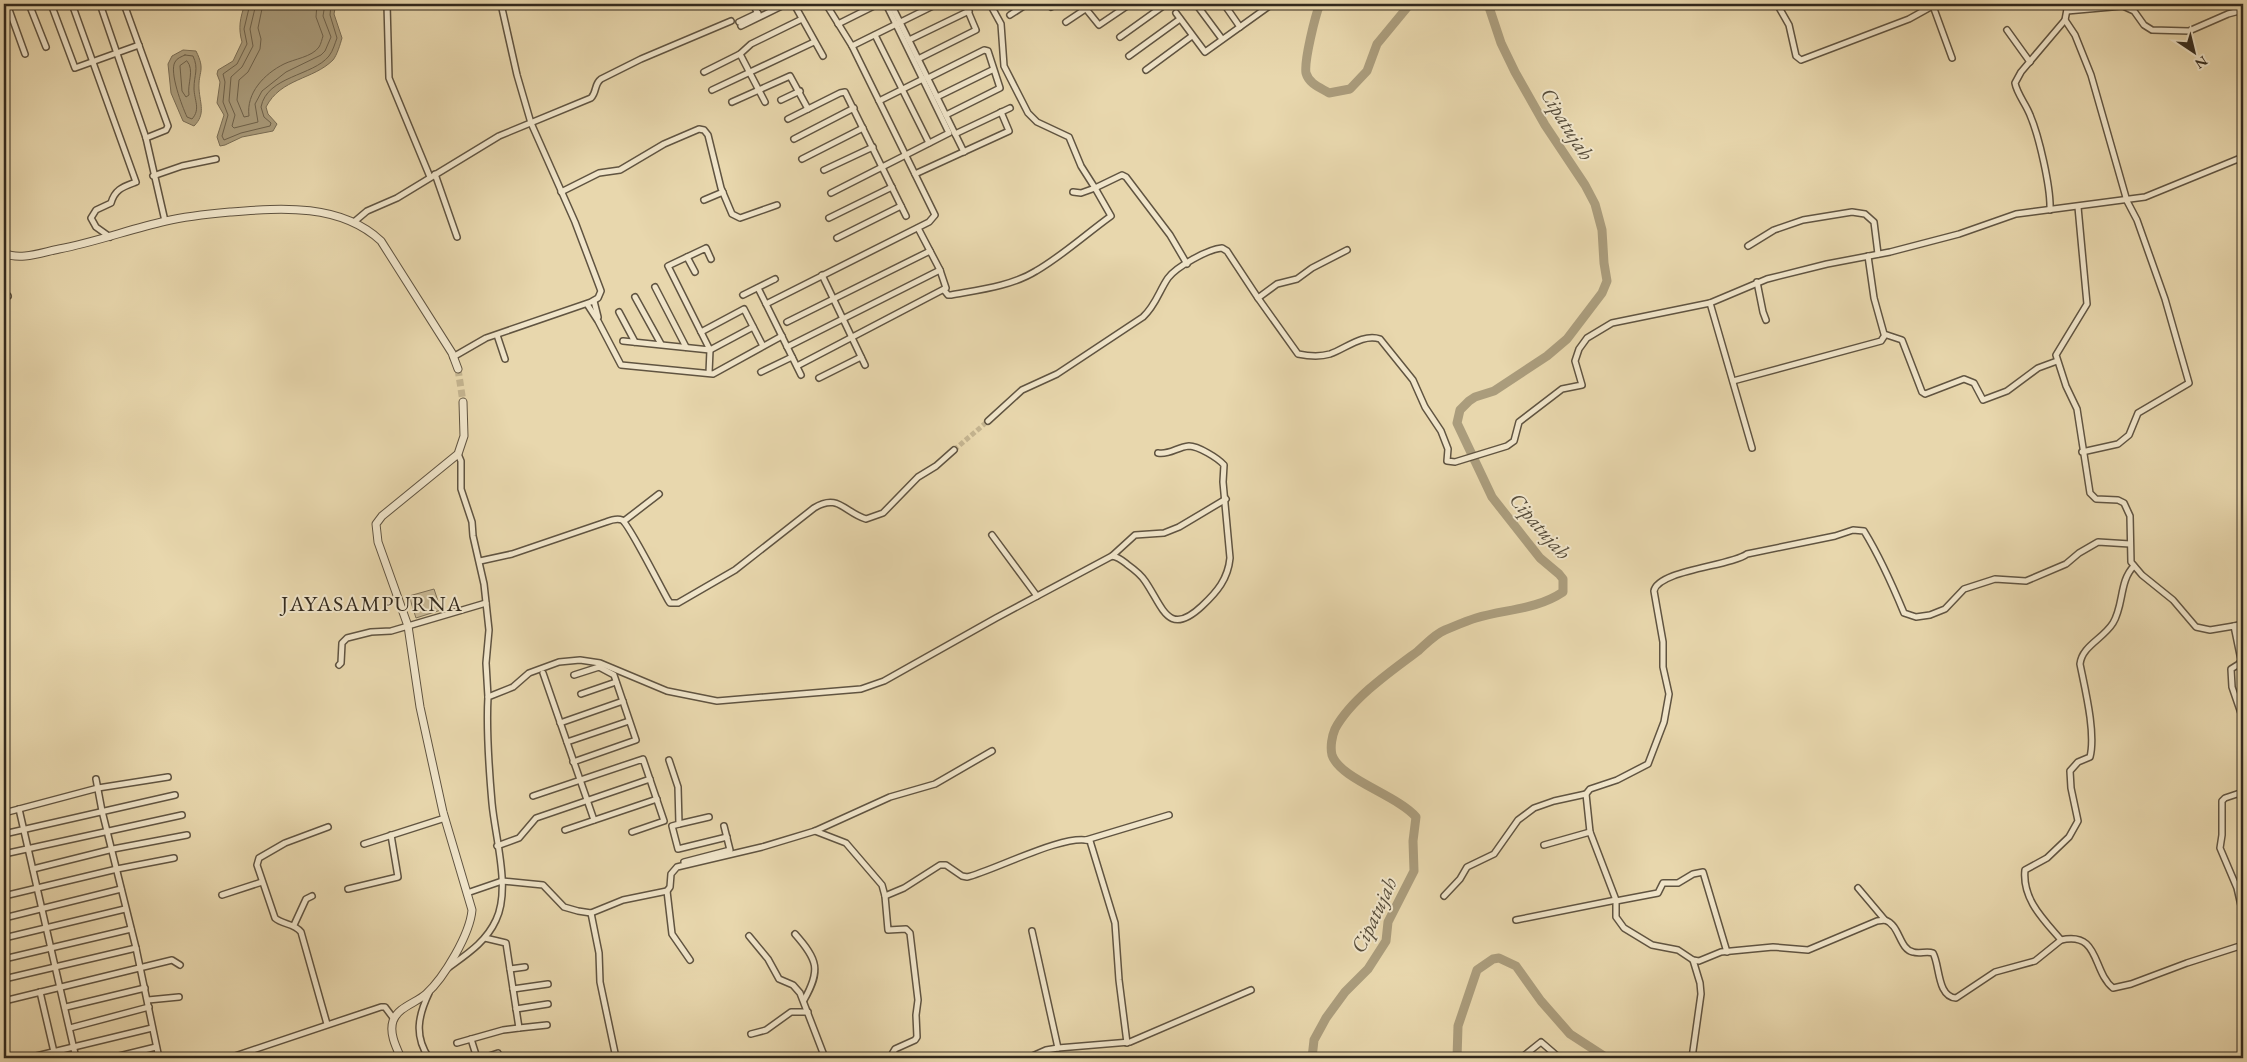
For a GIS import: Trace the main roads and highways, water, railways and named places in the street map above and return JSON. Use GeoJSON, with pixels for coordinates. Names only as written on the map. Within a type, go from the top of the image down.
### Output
{"type":"FeatureCollection","features":[{"type":"Feature","properties":{"kind":"water"},"geometry":{"type":"Polygon","coordinates":[[[245,4],[336,4],[334,14],[342,38],[333,60],[325,67],[280,90],[272,97],[266,107],[268,114],[277,124],[273,131],[242,137],[220,146],[217,137],[224,115],[217,103],[220,82],[217,74],[218,70],[233,61],[242,42],[240,23],[245,4]]]}},
{"type":"Feature","properties":{"kind":"water"},"geometry":{"type":"Polygon","coordinates":[[[183,50],[196,51],[201,63],[199,89],[201,113],[198,122],[194,126],[183,121],[171,93],[168,64],[172,56],[183,50]]]}},
{"type":"Feature","properties":{"kind":"waterway","name":"Cipatujah"},"geometry":{"type":"LineString","coordinates":[[1320,4],[1308,49],[1306,73],[1312,83],[1329,93],[1350,89],[1367,71],[1377,44],[1410,4]]}},
{"type":"Feature","properties":{"kind":"waterway","name":"Cipatujah"},"geometry":{"type":"LineString","coordinates":[[1312,1058],[1314,1040],[1326,1018],[1345,992],[1368,969],[1386,941],[1388,922],[1414,871],[1413,841],[1416,817],[1396,801],[1357,779],[1337,764],[1331,749],[1335,729],[1361,696],[1441,632],[1476,618],[1532,606],[1563,592],[1563,579],[1540,558],[1492,497],[1457,423],[1460,410],[1469,401],[1494,391],[1547,356],[1567,339],[1602,293],[1607,281],[1602,230],[1595,204],[1585,185],[1545,125],[1515,72],[1501,43],[1488,4]]}},
{"type":"Feature","properties":{"kind":"waterway","name":"Cipatujah"},"geometry":{"type":"LineString","coordinates":[[1457,1058],[1458,1026],[1477,970],[1493,959],[1499,958],[1516,966],[1541,1001],[1570,1034],[1607,1058]]}},
{"type":"Feature","properties":{"kind":"tunnel"},"geometry":{"type":"LineString","coordinates":[[458,369],[463,402]]}},
{"type":"Feature","properties":{"kind":"tunnel"},"geometry":{"type":"LineString","coordinates":[[954,450],[988,421]]}},
{"type":"Feature","properties":{"kind":"district","name":"JAYASAMPURNA"},"geometry":{"type":"Point","coordinates":[372,603]}}]}
